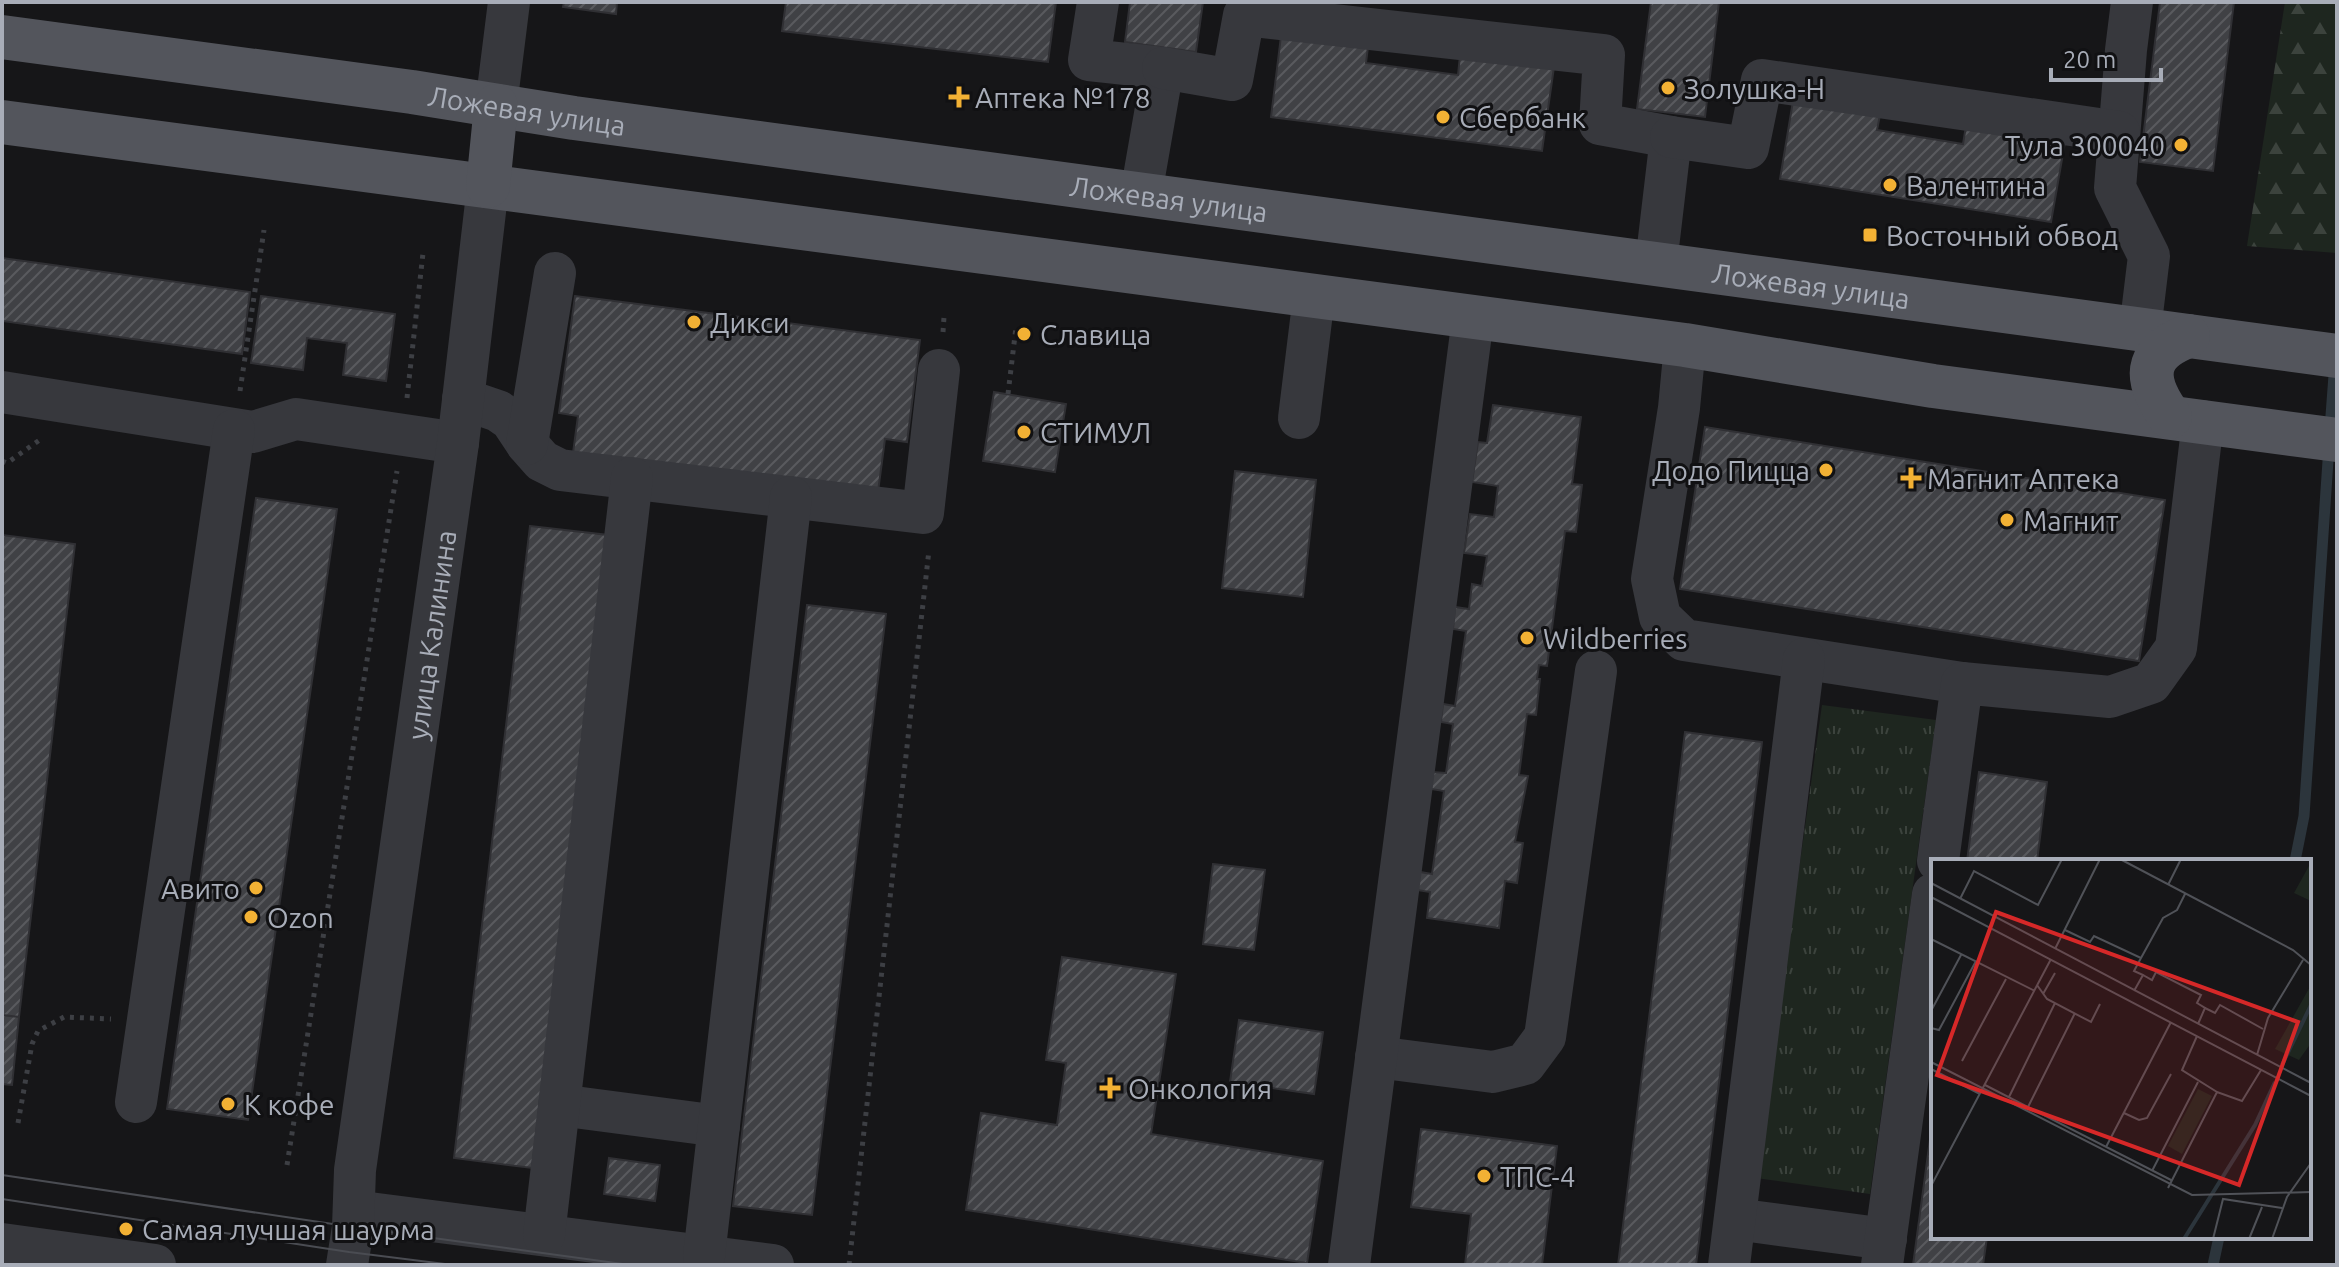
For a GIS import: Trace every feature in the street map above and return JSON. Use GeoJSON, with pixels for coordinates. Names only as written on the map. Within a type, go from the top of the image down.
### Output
{"type":"FeatureCollection","features":[{"type":"Feature","properties":{"kind":"main road","name":"Ложевая улица"},"geometry":{"type":"LineString","coordinates":[[2,37],[2324,354]]}},
{"type":"Feature","properties":{"kind":"main road","name":"улица Калинина"},"geometry":{"type":"LineString","coordinates":[[488,186],[496,106]]}},
{"type":"Feature","properties":{"kind":"main road"},"geometry":{"type":"LineString","coordinates":[[2,122],[1685,345],[1933,386],[2321,437]]}},
{"type":"Feature","properties":{"kind":"main road"},"geometry":{"type":"LineString","coordinates":[[2186,419],[2158,400],[2152,382],[2152,367],[2156,354],[2188,336]]}},
{"type":"Feature","properties":{"kind":"street","name":"улица Калинина"},"geometry":{"type":"LineString","coordinates":[[496,106],[509,2]]}},
{"type":"Feature","properties":{"kind":"street"},"geometry":{"type":"LineString","coordinates":[[1098,2],[1089,60],[1232,80],[1244,15],[1604,55],[1600,124],[1748,148],[1762,80],[2119,132]]}},
{"type":"Feature","properties":{"kind":"street"},"geometry":{"type":"LineString","coordinates":[[2132,2],[2115,188],[2149,256],[2140,330]]}},
{"type":"Feature","properties":{"kind":"street"},"geometry":{"type":"LineString","coordinates":[[1141,194],[1163,68]]}},
{"type":"Feature","properties":{"kind":"street"},"geometry":{"type":"LineString","coordinates":[[1656,264],[1671,137]]}},
{"type":"Feature","properties":{"kind":"street","name":"улица Калинина"},"geometry":{"type":"LineString","coordinates":[[347,1265],[354,1211],[355,1170],[458,443],[488,186]]}},
{"type":"Feature","properties":{"kind":"street"},"geometry":{"type":"LineString","coordinates":[[527,444],[555,273]]}},
{"type":"Feature","properties":{"kind":"street"},"geometry":{"type":"LineString","coordinates":[[1299,418],[1314,296]]}},
{"type":"Feature","properties":{"kind":"street"},"geometry":{"type":"LineString","coordinates":[[1349,1265],[1473,318]]}},
{"type":"Feature","properties":{"kind":"street"},"geometry":{"type":"LineString","coordinates":[[1685,345],[1679,408],[1652,579],[1660,617],[1684,640],[1962,683],[2110,697],[2151,683],[2176,648],[2186,419]]}},
{"type":"Feature","properties":{"kind":"street"},"geometry":{"type":"LineString","coordinates":[[463,399],[498,411],[511,420],[542,461],[560,470],[923,513],[939,370]]}},
{"type":"Feature","properties":{"kind":"street"},"geometry":{"type":"LineString","coordinates":[[2,392],[234,430],[253,432],[296,419],[458,443]]}},
{"type":"Feature","properties":{"kind":"street"},"geometry":{"type":"LineString","coordinates":[[136,1102],[234,430]]}},
{"type":"Feature","properties":{"kind":"street"},"geometry":{"type":"LineString","coordinates":[[544,1235],[632,478]]}},
{"type":"Feature","properties":{"kind":"street"},"geometry":{"type":"LineString","coordinates":[[704,1256],[791,497]]}},
{"type":"Feature","properties":{"kind":"street"},"geometry":{"type":"LineString","coordinates":[[1729,1265],[1804,659]]}},
{"type":"Feature","properties":{"kind":"street"},"geometry":{"type":"LineString","coordinates":[[1376,1057],[1493,1072],[1525,1064],[1545,1037],[1596,671]]}},
{"type":"Feature","properties":{"kind":"street"},"geometry":{"type":"LineString","coordinates":[[1938,859],[1962,683]]}},
{"type":"Feature","properties":{"kind":"street"},"geometry":{"type":"LineString","coordinates":[[1735,1219],[1884,1252],[1931,909]]}},
{"type":"Feature","properties":{"kind":"street"},"geometry":{"type":"LineString","coordinates":[[559,1105],[719,1126]]}},
{"type":"Feature","properties":{"kind":"street"},"geometry":{"type":"LineString","coordinates":[[354,1211],[773,1265]]}},
{"type":"Feature","properties":{"kind":"street"},"geometry":{"type":"LineString","coordinates":[[2,1244],[155,1265]]}},
{"type":"Feature","properties":{"kind":"path"},"geometry":{"type":"LineString","coordinates":[[234,430],[264,230]]}},
{"type":"Feature","properties":{"kind":"path"},"geometry":{"type":"LineString","coordinates":[[287,1165],[403,435],[423,253]]}},
{"type":"Feature","properties":{"kind":"path"},"geometry":{"type":"LineString","coordinates":[[1008,394],[1016,327]]}},
{"type":"Feature","properties":{"kind":"path"},"geometry":{"type":"LineString","coordinates":[[849,1265],[930,551],[923,513]]}},
{"type":"Feature","properties":{"kind":"path"},"geometry":{"type":"LineString","coordinates":[[18,1123],[32,1044],[38,1031],[64,1017],[148,1020]]}},
{"type":"Feature","properties":{"kind":"green space"},"geometry":{"type":"Polygon","coordinates":[[[2285,2],[2337,2],[2337,253],[2247,246],[2285,2]]]}},
{"type":"Feature","properties":{"kind":"green space"},"geometry":{"type":"Polygon","coordinates":[[[1822,705],[1936,720],[1870,1194],[1756,1178],[1822,705]]]}},
{"type":"Feature","properties":{"kind":"building"},"geometry":{"type":"Polygon","coordinates":[[[564,2],[617,2],[616,14],[563,7],[564,2]]]}},
{"type":"Feature","properties":{"kind":"building"},"geometry":{"type":"Polygon","coordinates":[[[786,2],[1056,2],[1048,62],[782,31],[786,2]]]}},
{"type":"Feature","properties":{"kind":"building"},"geometry":{"type":"Polygon","coordinates":[[[1130,2],[1203,2],[1196,52],[1125,42],[1130,2]]]}},
{"type":"Feature","properties":{"kind":"building"},"geometry":{"type":"Polygon","coordinates":[[[1651,2],[1719,2],[1705,117],[1637,109],[1651,2]]]}},
{"type":"Feature","properties":{"kind":"building"},"geometry":{"type":"Polygon","coordinates":[[[2160,2],[2234,2],[2213,171],[2140,162],[2160,2]]]}},
{"type":"Feature","properties":{"kind":"building"},"geometry":{"type":"Polygon","coordinates":[[[1281,36],[1368,47],[1366,63],[1458,75],[1460,55],[1554,67],[1542,151],[1271,117],[1281,36]]]}},
{"type":"Feature","properties":{"kind":"building"},"geometry":{"type":"Polygon","coordinates":[[[1793,101],[1880,115],[1877,130],[1963,144],[1966,126],[2065,142],[2051,222],[1780,179],[1793,101]]]}},
{"type":"Feature","properties":{"kind":"building"},"geometry":{"type":"Polygon","coordinates":[[[2,258],[250,292],[242,354],[2,321],[2,258]]]}},
{"type":"Feature","properties":{"kind":"building"},"geometry":{"type":"Polygon","coordinates":[[[261,296],[395,314],[386,381],[343,375],[347,343],[307,338],[303,370],[251,363],[261,296]]]}},
{"type":"Feature","properties":{"kind":"building"},"geometry":{"type":"Polygon","coordinates":[[[575,296],[920,340],[907,442],[885,439],[878,492],[573,453],[578,416],[559,413],[575,296]]]}},
{"type":"Feature","properties":{"kind":"building","name":"СТИМУЛ"},"geometry":{"type":"Polygon","coordinates":[[[994,392],[1066,404],[1055,472],[983,461],[994,392]]]}},
{"type":"Feature","properties":{"kind":"building"},"geometry":{"type":"Polygon","coordinates":[[[1493,405],[1581,417],[1572,484],[1582,485],[1576,532],[1565,531],[1547,666],[1539,665],[1536,715],[1527,714],[1519,775],[1528,776],[1515,842],[1523,843],[1517,883],[1505,881],[1499,928],[1427,918],[1430,892],[1417,890],[1420,872],[1432,874],[1444,791],[1431,789],[1433,772],[1446,773],[1453,724],[1441,722],[1443,704],[1455,706],[1466,631],[1453,629],[1455,607],[1469,609],[1472,584],[1482,586],[1487,556],[1464,553],[1470,514],[1494,517],[1498,486],[1472,482],[1478,442],[1487,443],[1493,405]]]}},
{"type":"Feature","properties":{"kind":"building"},"geometry":{"type":"Polygon","coordinates":[[[1705,427],[2165,500],[2139,661],[1680,589],[1705,427]]]}},
{"type":"Feature","properties":{"kind":"building"},"geometry":{"type":"Polygon","coordinates":[[[1235,471],[1316,480],[1303,597],[1222,588],[1235,471]]]}},
{"type":"Feature","properties":{"kind":"building"},"geometry":{"type":"Polygon","coordinates":[[[256,498],[337,509],[248,1120],[167,1109],[256,498]]]}},
{"type":"Feature","properties":{"kind":"building"},"geometry":{"type":"Polygon","coordinates":[[[530,526],[608,535],[532,1168],[454,1158],[530,526]]]}},
{"type":"Feature","properties":{"kind":"building"},"geometry":{"type":"Polygon","coordinates":[[[2,535],[75,544],[19,1017],[2,1015],[2,535]]]}},
{"type":"Feature","properties":{"kind":"building"},"geometry":{"type":"Polygon","coordinates":[[[807,605],[886,614],[812,1215],[733,1206],[807,605]]]}},
{"type":"Feature","properties":{"kind":"building"},"geometry":{"type":"Polygon","coordinates":[[[1685,732],[1762,742],[1696,1265],[1618,1265],[1685,732]]]}},
{"type":"Feature","properties":{"kind":"building"},"geometry":{"type":"Polygon","coordinates":[[[1979,772],[2047,782],[2037,859],[1967,859],[1979,772]]]}},
{"type":"Feature","properties":{"kind":"building"},"geometry":{"type":"Polygon","coordinates":[[[1213,864],[1265,870],[1254,950],[1203,944],[1213,864]]]}},
{"type":"Feature","properties":{"kind":"building","name":"Онкология"},"geometry":{"type":"Polygon","coordinates":[[[1062,957],[1176,974],[1151,1134],[1323,1161],[1307,1263],[966,1210],[981,1113],[1057,1125],[1066,1063],[1046,1060],[1062,957]]]}},
{"type":"Feature","properties":{"kind":"building"},"geometry":{"type":"Polygon","coordinates":[[[2,1015],[19,1017],[12,1085],[2,1084],[2,1015]]]}},
{"type":"Feature","properties":{"kind":"building"},"geometry":{"type":"Polygon","coordinates":[[[1239,1020],[1323,1032],[1314,1094],[1230,1082],[1239,1020]]]}},
{"type":"Feature","properties":{"kind":"building","name":"ТПС-4"},"geometry":{"type":"Polygon","coordinates":[[[1421,1129],[1557,1146],[1542,1265],[1465,1265],[1471,1214],[1411,1207],[1421,1129]]]}},
{"type":"Feature","properties":{"kind":"building"},"geometry":{"type":"Polygon","coordinates":[[[1931,1132],[1931,1239],[1987,1239],[1983,1265],[1913,1265],[1931,1132]]]}},
{"type":"Feature","properties":{"kind":"building"},"geometry":{"type":"Polygon","coordinates":[[[609,1158],[660,1165],[655,1201],[604,1194],[609,1158]]]}},
{"type":"Feature","properties":{"kind":"waterway"},"geometry":{"type":"LineString","coordinates":[[2330,429],[2335,362]]}},
{"type":"Feature","properties":{"kind":"waterway"},"geometry":{"type":"LineString","coordinates":[[2295,859],[2304,816],[2329,446]]}},
{"type":"Feature","properties":{"kind":"waterway"},"geometry":{"type":"LineString","coordinates":[[2213,1265],[2219,1239]]}},
{"type":"Feature","properties":{"kind":"tram line"},"geometry":{"type":"LineString","coordinates":[[2,1175],[630,1265]]}},
{"type":"Feature","properties":{"kind":"tram line"},"geometry":{"type":"LineString","coordinates":[[2,1199],[453,1265]]}},
{"type":"Feature","properties":{"kind":"place","name":"Золушка-Н"},"geometry":{"type":"Point","coordinates":[1668,88]}},
{"type":"Feature","properties":{"kind":"place","name":"Аптека №178"},"geometry":{"type":"Point","coordinates":[959,97]}},
{"type":"Feature","properties":{"kind":"place","name":"Сбербанк"},"geometry":{"type":"Point","coordinates":[1443,117]}},
{"type":"Feature","properties":{"kind":"place","name":"Тула 300040"},"geometry":{"type":"Point","coordinates":[2181,145]}},
{"type":"Feature","properties":{"kind":"place","name":"Валентина"},"geometry":{"type":"Point","coordinates":[1890,185]}},
{"type":"Feature","properties":{"kind":"place","name":"Восточный обвод"},"geometry":{"type":"Point","coordinates":[1870,235]}},
{"type":"Feature","properties":{"kind":"place","name":"Дикси"},"geometry":{"type":"Point","coordinates":[694,322]}},
{"type":"Feature","properties":{"kind":"place","name":"Славица"},"geometry":{"type":"Point","coordinates":[1024,334]}},
{"type":"Feature","properties":{"kind":"place","name":"СТИМУЛ"},"geometry":{"type":"Point","coordinates":[1024,432]}},
{"type":"Feature","properties":{"kind":"place","name":"Додо Пицца"},"geometry":{"type":"Point","coordinates":[1826,470]}},
{"type":"Feature","properties":{"kind":"place","name":"Магнит Аптека"},"geometry":{"type":"Point","coordinates":[1911,478]}},
{"type":"Feature","properties":{"kind":"place","name":"Магнит"},"geometry":{"type":"Point","coordinates":[2007,520]}},
{"type":"Feature","properties":{"kind":"place","name":"Wildberries"},"geometry":{"type":"Point","coordinates":[1527,638]}},
{"type":"Feature","properties":{"kind":"place","name":"Авито"},"geometry":{"type":"Point","coordinates":[256,888]}},
{"type":"Feature","properties":{"kind":"place","name":"Ozon"},"geometry":{"type":"Point","coordinates":[251,917]}},
{"type":"Feature","properties":{"kind":"place","name":"Онкология"},"geometry":{"type":"Point","coordinates":[1110,1088]}},
{"type":"Feature","properties":{"kind":"place","name":"К кофе"},"geometry":{"type":"Point","coordinates":[228,1104]}},
{"type":"Feature","properties":{"kind":"place","name":"ТПС-4"},"geometry":{"type":"Point","coordinates":[1484,1176]}},
{"type":"Feature","properties":{"kind":"place","name":"Самая лучшая шаурма"},"geometry":{"type":"Point","coordinates":[126,1229]}}]}
